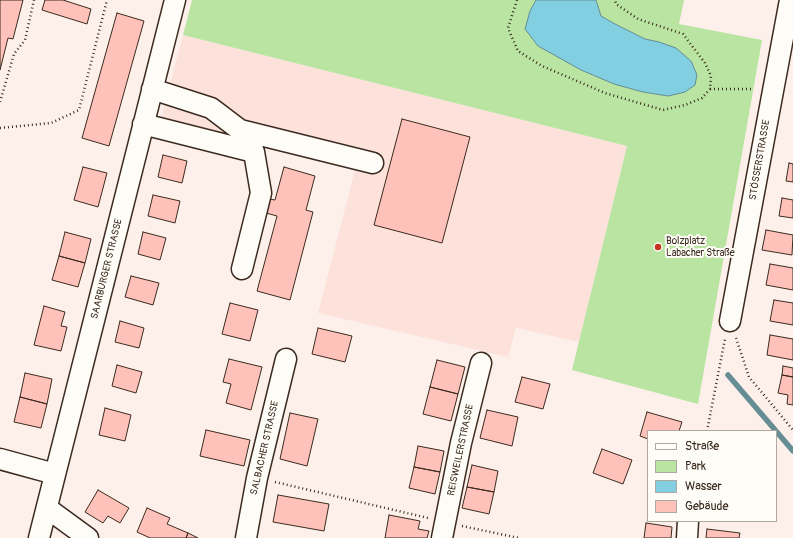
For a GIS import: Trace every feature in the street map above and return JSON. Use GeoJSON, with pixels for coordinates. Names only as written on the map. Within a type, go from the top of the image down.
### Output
{"type":"FeatureCollection","features":[{"type":"Feature","properties":{"kind":"street","name":"SAARBURGER STRASSE"},"geometry":{"type":"LineString","coordinates":[[39,538],[175,0]]}},
{"type":"Feature","properties":{"kind":"street","name":"STÖSSERSTRASSE"},"geometry":{"type":"LineString","coordinates":[[730,321],[790,0]]}},
{"type":"Feature","properties":{"kind":"street"},"geometry":{"type":"LineString","coordinates":[[152,89],[211,108],[240,130],[373,163]]}},
{"type":"Feature","properties":{"kind":"street"},"geometry":{"type":"LineString","coordinates":[[143,124],[254,152],[261,193],[242,269]]}},
{"type":"Feature","properties":{"kind":"street","name":"SALBACHER STRASSE"},"geometry":{"type":"LineString","coordinates":[[246,538],[257,478],[286,359]]}},
{"type":"Feature","properties":{"kind":"street","name":"REISWEILERSTRASSE"},"geometry":{"type":"LineString","coordinates":[[444,530],[461,443],[481,362]]}},
{"type":"Feature","properties":{"kind":"street"},"geometry":{"type":"LineString","coordinates":[[0,459],[55,474]]}},
{"type":"Feature","properties":{"kind":"street"},"geometry":{"type":"LineString","coordinates":[[47,508],[88,538]]}},
{"type":"Feature","properties":{"kind":"street"},"geometry":{"type":"LineString","coordinates":[[687,538],[688,522]]}},
{"type":"Feature","properties":{"kind":"path"},"geometry":{"type":"LineString","coordinates":[[0,102],[14,54],[25,40],[34,0]]}},
{"type":"Feature","properties":{"kind":"path"},"geometry":{"type":"LineString","coordinates":[[0,128],[51,123],[79,110],[107,0]]}},
{"type":"Feature","properties":{"kind":"path"},"geometry":{"type":"LineString","coordinates":[[518,0],[508,28],[518,51],[542,66],[605,93],[663,110],[685,105],[702,98],[710,89],[711,76],[705,63],[683,34],[638,19],[616,4],[615,0]]}},
{"type":"Feature","properties":{"kind":"path"},"geometry":{"type":"LineString","coordinates":[[710,89],[746,88],[773,92]]}},
{"type":"Feature","properties":{"kind":"path"},"geometry":{"type":"LineString","coordinates":[[730,321],[749,377],[793,430]]}},
{"type":"Feature","properties":{"kind":"path"},"geometry":{"type":"LineString","coordinates":[[707,430],[730,321]]}},
{"type":"Feature","properties":{"kind":"path"},"geometry":{"type":"LineString","coordinates":[[257,478],[444,530],[519,538]]}},
{"type":"Feature","properties":{"kind":"shaded area"},"geometry":{"type":"Polygon","coordinates":[[[183,35],[627,146],[579,342],[516,328],[508,357],[318,313],[355,170],[160,122],[183,35]]]}},
{"type":"Feature","properties":{"kind":"green space"},"geometry":{"type":"Polygon","coordinates":[[[192,0],[684,0],[679,24],[762,40],[698,404],[572,370],[627,146],[183,35],[192,0]]]}},
{"type":"Feature","properties":{"kind":"water"},"geometry":{"type":"Polygon","coordinates":[[[536,0],[596,0],[601,16],[645,39],[676,48],[691,61],[697,75],[695,85],[685,92],[668,96],[643,92],[614,84],[581,70],[538,46],[525,29],[530,11],[536,0]]]}},
{"type":"Feature","properties":{"kind":"building"},"geometry":{"type":"Polygon","coordinates":[[[0,0],[23,0],[13,39],[8,38],[0,70],[0,0]]]}},
{"type":"Feature","properties":{"kind":"building"},"geometry":{"type":"Polygon","coordinates":[[[45,0],[63,0],[91,9],[87,24],[42,10],[45,0]]]}},
{"type":"Feature","properties":{"kind":"building"},"geometry":{"type":"Polygon","coordinates":[[[117,13],[144,21],[109,146],[82,138],[117,13]]]}},
{"type":"Feature","properties":{"kind":"building"},"geometry":{"type":"Polygon","coordinates":[[[402,119],[470,137],[442,243],[374,225],[402,119]]]}},
{"type":"Feature","properties":{"kind":"building"},"geometry":{"type":"Polygon","coordinates":[[[163,155],[187,161],[182,183],[158,177],[163,155]]]}},
{"type":"Feature","properties":{"kind":"building"},"geometry":{"type":"Polygon","coordinates":[[[789,163],[793,164],[793,182],[786,181],[789,163]]]}},
{"type":"Feature","properties":{"kind":"building"},"geometry":{"type":"Polygon","coordinates":[[[83,167],[107,173],[98,207],[74,200],[83,167]]]}},
{"type":"Feature","properties":{"kind":"building"},"geometry":{"type":"Polygon","coordinates":[[[284,167],[315,176],[306,210],[313,212],[290,300],[257,291],[277,216],[266,213],[269,199],[275,200],[284,167]]]}},
{"type":"Feature","properties":{"kind":"building"},"geometry":{"type":"Polygon","coordinates":[[[153,195],[180,201],[175,223],[148,216],[153,195]]]}},
{"type":"Feature","properties":{"kind":"building"},"geometry":{"type":"Polygon","coordinates":[[[782,198],[793,200],[793,218],[779,216],[782,198]]]}},
{"type":"Feature","properties":{"kind":"building"},"geometry":{"type":"Polygon","coordinates":[[[766,230],[793,235],[792,255],[762,250],[766,230]]]}},
{"type":"Feature","properties":{"kind":"building"},"geometry":{"type":"Polygon","coordinates":[[[65,232],[91,239],[85,263],[59,256],[65,232]]]}},
{"type":"Feature","properties":{"kind":"building"},"geometry":{"type":"Polygon","coordinates":[[[143,232],[166,238],[160,260],[138,254],[143,232]]]}},
{"type":"Feature","properties":{"kind":"building"},"geometry":{"type":"Polygon","coordinates":[[[59,256],[85,263],[78,287],[52,280],[59,256]]]}},
{"type":"Feature","properties":{"kind":"building"},"geometry":{"type":"Polygon","coordinates":[[[770,264],[793,268],[793,290],[766,285],[770,264]]]}},
{"type":"Feature","properties":{"kind":"building"},"geometry":{"type":"Polygon","coordinates":[[[131,276],[159,283],[153,305],[125,297],[131,276]]]}},
{"type":"Feature","properties":{"kind":"building"},"geometry":{"type":"Polygon","coordinates":[[[774,300],[793,303],[793,325],[770,321],[774,300]]]}},
{"type":"Feature","properties":{"kind":"building"},"geometry":{"type":"Polygon","coordinates":[[[230,303],[258,310],[250,341],[222,334],[230,303]]]}},
{"type":"Feature","properties":{"kind":"building"},"geometry":{"type":"Polygon","coordinates":[[[44,306],[65,312],[61,326],[67,327],[61,351],[34,345],[44,306]]]}},
{"type":"Feature","properties":{"kind":"building"},"geometry":{"type":"Polygon","coordinates":[[[120,321],[144,328],[139,348],[115,342],[120,321]]]}},
{"type":"Feature","properties":{"kind":"building"},"geometry":{"type":"Polygon","coordinates":[[[318,328],[352,336],[345,362],[312,354],[318,328]]]}},
{"type":"Feature","properties":{"kind":"building"},"geometry":{"type":"Polygon","coordinates":[[[770,335],[793,339],[793,360],[767,355],[770,335]]]}},
{"type":"Feature","properties":{"kind":"building"},"geometry":{"type":"Polygon","coordinates":[[[229,359],[262,367],[251,410],[226,403],[231,384],[223,382],[229,359]]]}},
{"type":"Feature","properties":{"kind":"building"},"geometry":{"type":"Polygon","coordinates":[[[437,360],[465,367],[458,394],[430,387],[437,360]]]}},
{"type":"Feature","properties":{"kind":"building"},"geometry":{"type":"Polygon","coordinates":[[[117,365],[142,372],[136,393],[112,386],[117,365]]]}},
{"type":"Feature","properties":{"kind":"building"},"geometry":{"type":"Polygon","coordinates":[[[783,366],[793,368],[793,377],[782,375],[783,366]]]}},
{"type":"Feature","properties":{"kind":"building"},"geometry":{"type":"Polygon","coordinates":[[[25,373],[52,379],[47,404],[20,397],[25,373]]]}},
{"type":"Feature","properties":{"kind":"building"},"geometry":{"type":"Polygon","coordinates":[[[782,375],[793,377],[793,405],[787,404],[788,395],[778,393],[782,375]]]}},
{"type":"Feature","properties":{"kind":"building"},"geometry":{"type":"Polygon","coordinates":[[[522,377],[550,384],[543,409],[515,402],[522,377]]]}},
{"type":"Feature","properties":{"kind":"building"},"geometry":{"type":"Polygon","coordinates":[[[430,387],[458,394],[451,421],[423,414],[430,387]]]}},
{"type":"Feature","properties":{"kind":"building"},"geometry":{"type":"Polygon","coordinates":[[[20,397],[47,404],[41,428],[14,422],[20,397]]]}},
{"type":"Feature","properties":{"kind":"building"},"geometry":{"type":"Polygon","coordinates":[[[105,408],[131,415],[125,441],[99,435],[105,408]]]}},
{"type":"Feature","properties":{"kind":"building"},"geometry":{"type":"Polygon","coordinates":[[[487,410],[518,417],[512,446],[480,438],[487,410]]]}},
{"type":"Feature","properties":{"kind":"building"},"geometry":{"type":"Polygon","coordinates":[[[647,412],[682,422],[679,430],[647,430],[647,439],[640,436],[647,412]]]}},
{"type":"Feature","properties":{"kind":"building"},"geometry":{"type":"Polygon","coordinates":[[[290,413],[318,419],[307,466],[280,459],[290,413]]]}},
{"type":"Feature","properties":{"kind":"building"},"geometry":{"type":"Polygon","coordinates":[[[206,430],[250,440],[244,466],[200,456],[206,430]]]}},
{"type":"Feature","properties":{"kind":"building"},"geometry":{"type":"Polygon","coordinates":[[[418,446],[444,451],[440,472],[414,467],[418,446]]]}},
{"type":"Feature","properties":{"kind":"building"},"geometry":{"type":"Polygon","coordinates":[[[602,449],[632,460],[623,484],[593,473],[602,449]]]}},
{"type":"Feature","properties":{"kind":"building"},"geometry":{"type":"Polygon","coordinates":[[[472,465],[498,471],[494,492],[467,487],[472,465]]]}},
{"type":"Feature","properties":{"kind":"building"},"geometry":{"type":"Polygon","coordinates":[[[414,467],[440,472],[435,494],[409,488],[414,467]]]}},
{"type":"Feature","properties":{"kind":"building"},"geometry":{"type":"Polygon","coordinates":[[[467,487],[494,492],[489,514],[462,508],[467,487]]]}},
{"type":"Feature","properties":{"kind":"building"},"geometry":{"type":"Polygon","coordinates":[[[98,490],[129,508],[120,523],[108,516],[103,523],[85,512],[98,490]]]}},
{"type":"Feature","properties":{"kind":"building"},"geometry":{"type":"Polygon","coordinates":[[[278,495],[329,504],[324,531],[273,522],[278,495]]]}},
{"type":"Feature","properties":{"kind":"building"},"geometry":{"type":"Polygon","coordinates":[[[147,508],[170,518],[167,524],[188,533],[186,538],[150,538],[137,532],[147,508]]]}},
{"type":"Feature","properties":{"kind":"building"},"geometry":{"type":"Polygon","coordinates":[[[389,515],[420,521],[418,529],[429,531],[427,538],[385,538],[389,515]]]}},
{"type":"Feature","properties":{"kind":"building"},"geometry":{"type":"Polygon","coordinates":[[[646,523],[672,527],[671,538],[644,538],[646,523]]]}},
{"type":"Feature","properties":{"kind":"building"},"geometry":{"type":"Polygon","coordinates":[[[707,529],[740,533],[739,538],[706,538],[707,529]]]}},
{"type":"Feature","properties":{"kind":"building"},"geometry":{"type":"Polygon","coordinates":[[[188,533],[198,538],[186,538],[188,533]]]}},
{"type":"Feature","properties":{"kind":"waterway"},"geometry":{"type":"LineString","coordinates":[[728,375],[775,430]]}},
{"type":"Feature","properties":{"kind":"waterway"},"geometry":{"type":"LineString","coordinates":[[777,432],[793,451]]}},
{"type":"Feature","properties":{"kind":"place","name":"Bolzplatz Labacher Straße"},"geometry":{"type":"Point","coordinates":[658,247]}}]}
